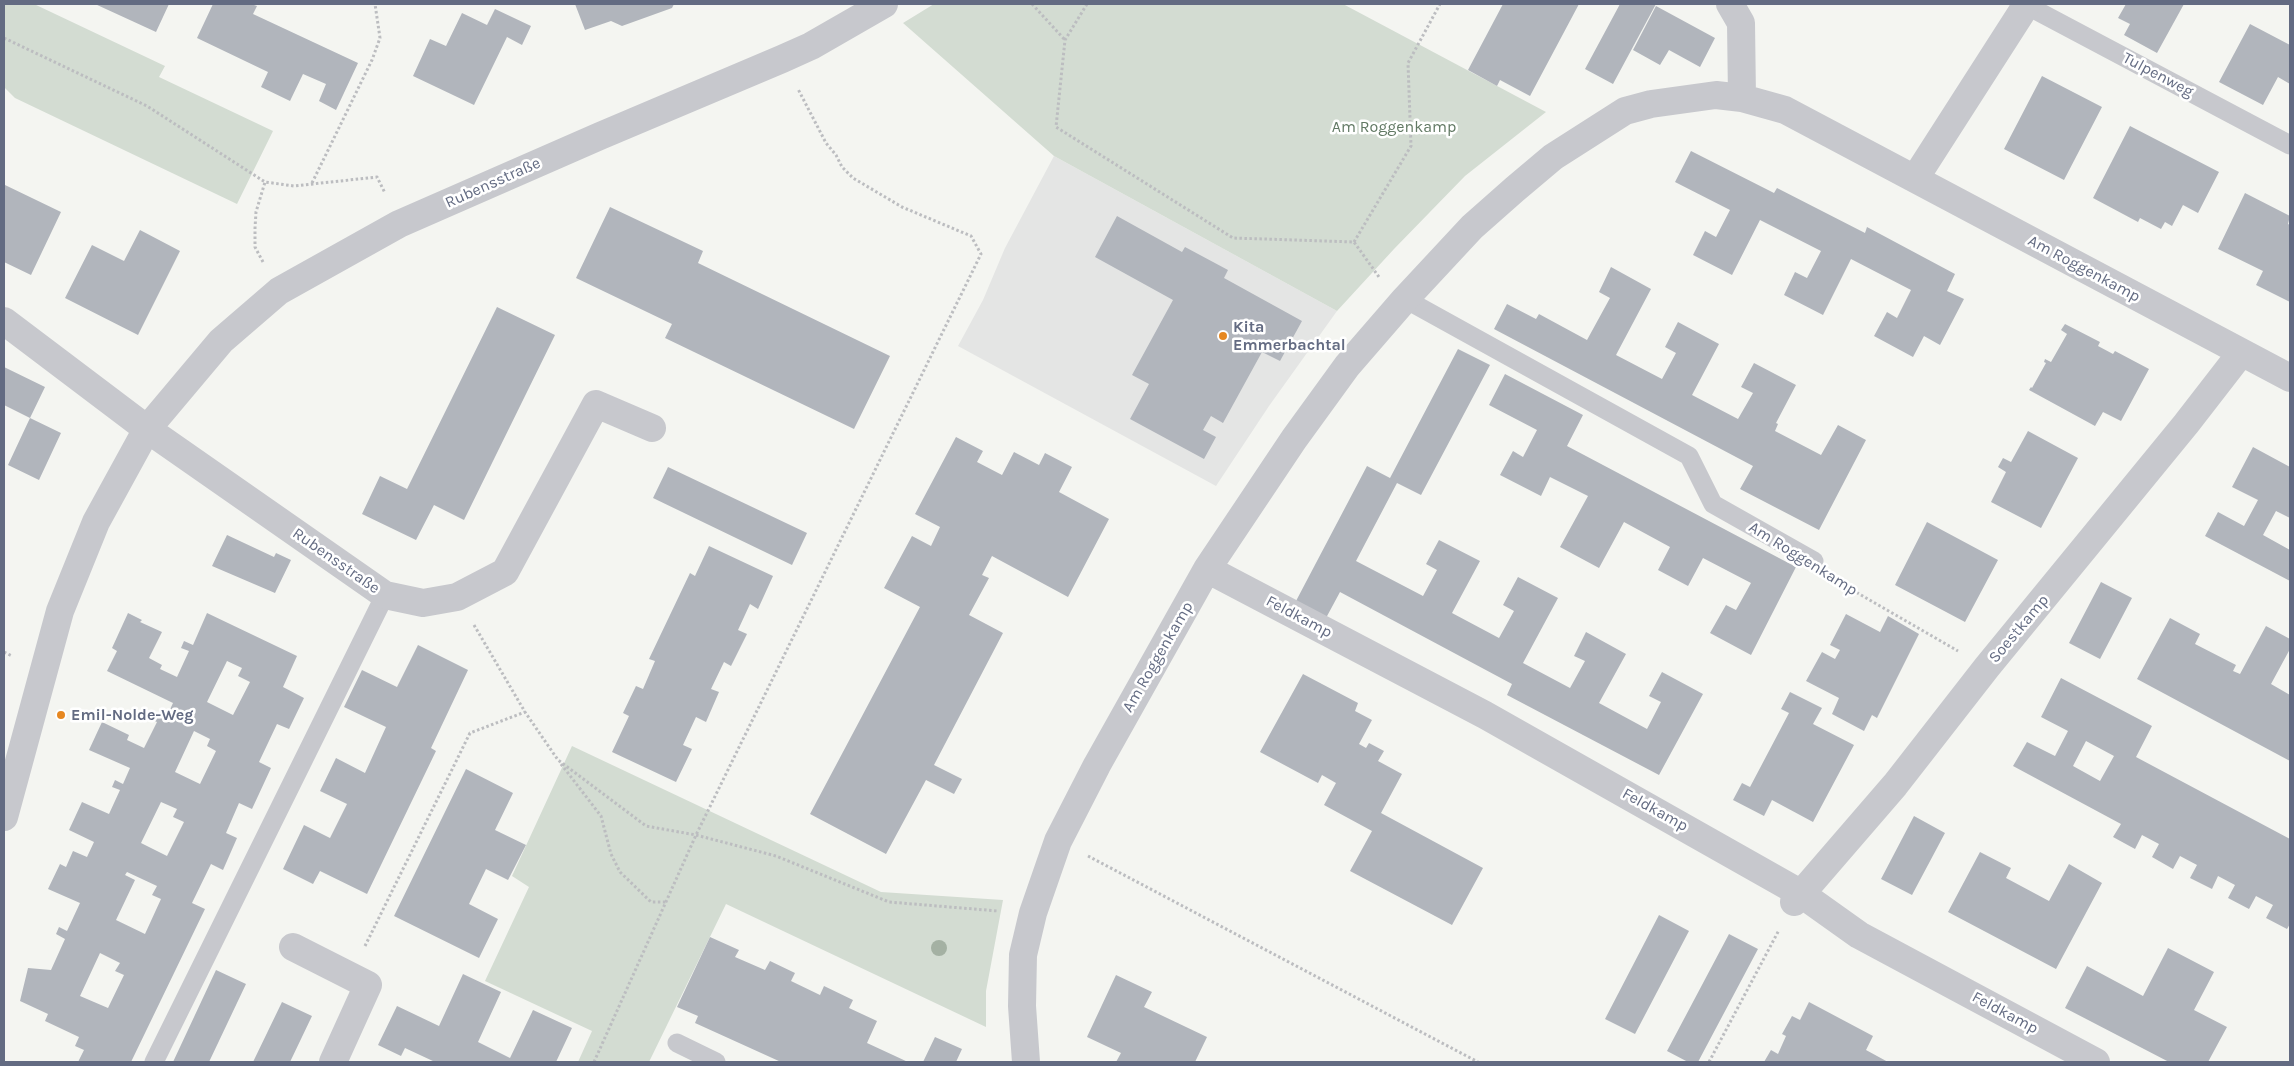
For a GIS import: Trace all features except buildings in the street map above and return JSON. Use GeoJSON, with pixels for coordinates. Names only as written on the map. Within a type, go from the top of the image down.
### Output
{"type":"FeatureCollection","features":[{"type":"Feature","properties":{"kind":"street","name":"Rubensstraße"},"geometry":{"type":"LineString","coordinates":[[4,817],[60,611],[96,522],[147,429],[221,341],[279,291],[399,224],[782,59],[810,46],[884,4]]}},
{"type":"Feature","properties":{"kind":"street"},"geometry":{"type":"LineString","coordinates":[[1730,4],[1741,23],[1742,98]]}},
{"type":"Feature","properties":{"kind":"street","name":"Tulpenweg"},"geometry":{"type":"LineString","coordinates":[[1916,177],[2027,4]]}},
{"type":"Feature","properties":{"kind":"street","name":"Am Roggenkamp"},"geometry":{"type":"LineString","coordinates":[[1026,1062],[1022,1006],[1023,955],[1033,913],[1058,841],[1097,765],[1207,568],[1294,439],[1347,366],[1402,303],[1472,227],[1522,183],[1553,157],[1626,111],[1680,99],[1716,95],[1742,98],[1786,110],[1916,177],[2044,249],[2290,378]]}},
{"type":"Feature","properties":{"kind":"street"},"geometry":{"type":"LineString","coordinates":[[4,321],[147,429]]}},
{"type":"Feature","properties":{"kind":"street","name":"Soestkamp"},"geometry":{"type":"LineString","coordinates":[[1797,898],[1895,785],[1986,667],[2180,431],[2241,352]]}},
{"type":"Feature","properties":{"kind":"street","name":"Rubensstraße"},"geometry":{"type":"LineString","coordinates":[[147,429],[385,595],[423,603],[457,597],[505,572],[596,404],[652,428]]}},
{"type":"Feature","properties":{"kind":"street","name":"Feldkamp"},"geometry":{"type":"LineString","coordinates":[[1207,568],[1485,715],[1859,935],[2096,1062]]}},
{"type":"Feature","properties":{"kind":"street"},"geometry":{"type":"LineString","coordinates":[[293,947],[368,985],[333,1062]]}},
{"type":"Feature","properties":{"kind":"lane","name":"Tulpenweg"},"geometry":{"type":"LineString","coordinates":[[2027,4],[2290,145]]}},
{"type":"Feature","properties":{"kind":"lane","name":"Am Roggenkamp"},"geometry":{"type":"LineString","coordinates":[[1402,303],[1688,456],[1713,504],[1814,561]]}},
{"type":"Feature","properties":{"kind":"lane"},"geometry":{"type":"LineString","coordinates":[[154,1062],[385,595]]}},
{"type":"Feature","properties":{"kind":"lane"},"geometry":{"type":"LineString","coordinates":[[677,1043],[716,1062]]}},
{"type":"Feature","properties":{"kind":"path"},"geometry":{"type":"LineString","coordinates":[[312,184],[372,60],[380,38],[375,4]]}},
{"type":"Feature","properties":{"kind":"path"},"geometry":{"type":"LineString","coordinates":[[1032,4],[1065,40]]}},
{"type":"Feature","properties":{"kind":"path"},"geometry":{"type":"LineString","coordinates":[[1087,4],[1065,40],[1056,127],[1233,238],[1354,242],[1402,303]]}},
{"type":"Feature","properties":{"kind":"path"},"geometry":{"type":"LineString","coordinates":[[1354,242],[1411,146],[1408,63],[1440,4]]}},
{"type":"Feature","properties":{"kind":"path"},"geometry":{"type":"LineString","coordinates":[[4,38],[147,106],[265,182],[294,186],[377,177],[399,224]]}},
{"type":"Feature","properties":{"kind":"path"},"geometry":{"type":"LineString","coordinates":[[594,1062],[668,902],[696,834],[981,254],[971,236],[902,207],[853,178],[842,167],[836,155],[826,143],[782,59]]}},
{"type":"Feature","properties":{"kind":"path"},"geometry":{"type":"LineString","coordinates":[[265,182],[256,212],[255,247],[279,291]]}},
{"type":"Feature","properties":{"kind":"path","name":"Am Roggenkamp"},"geometry":{"type":"LineString","coordinates":[[1814,561],[1823,573],[1986,667]]}},
{"type":"Feature","properties":{"kind":"path"},"geometry":{"type":"LineString","coordinates":[[457,597],[525,712],[558,760],[601,816],[611,854],[620,872],[651,902],[668,902]]}},
{"type":"Feature","properties":{"kind":"path"},"geometry":{"type":"LineString","coordinates":[[350,976],[470,733],[525,712]]}},
{"type":"Feature","properties":{"kind":"path"},"geometry":{"type":"LineString","coordinates":[[558,760],[646,826],[696,834],[776,856],[889,902],[1033,913]]}},
{"type":"Feature","properties":{"kind":"path"},"geometry":{"type":"LineString","coordinates":[[1058,841],[1478,1062]]}},
{"type":"Feature","properties":{"kind":"path"},"geometry":{"type":"LineString","coordinates":[[1708,1062],[1797,898]]}},
{"type":"Feature","properties":{"kind":"shaded area"},"geometry":{"type":"Polygon","coordinates":[[[1054,156],[1337,311],[1269,406],[1216,486],[958,346],[983,300],[1005,248],[1054,156]]]}},
{"type":"Feature","properties":{"kind":"green space"},"geometry":{"type":"Polygon","coordinates":[[[4,4],[34,4],[165,66],[159,77],[273,131],[237,204],[15,98],[4,87],[4,4]]]}},
{"type":"Feature","properties":{"kind":"green space"},"geometry":{"type":"Polygon","coordinates":[[[934,4],[1343,4],[1546,112],[1465,176],[1337,311],[1054,156],[903,23],[934,4]]]}},
{"type":"Feature","properties":{"kind":"green space"},"geometry":{"type":"Polygon","coordinates":[[[572,746],[881,892],[1003,900],[986,991],[986,1027],[726,904],[649,1062],[578,1062],[592,1031],[485,981],[529,887],[512,876],[572,746]]]}},
{"type":"Feature","properties":{"kind":"place","name":"Kita Emmerbachtal"},"geometry":{"type":"Point","coordinates":[1223,336]}},
{"type":"Feature","properties":{"kind":"place","name":"Emil-Nolde-Weg"},"geometry":{"type":"Point","coordinates":[61,715]}}]}
